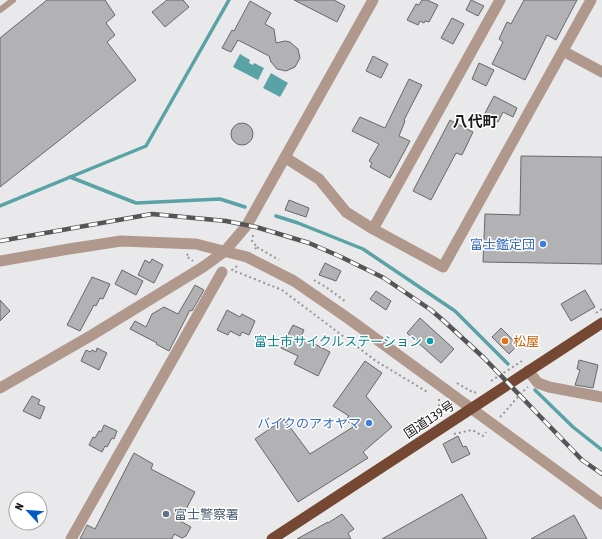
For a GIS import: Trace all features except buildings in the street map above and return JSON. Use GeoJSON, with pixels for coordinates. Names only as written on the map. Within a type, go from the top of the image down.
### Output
{"type":"FeatureCollection","features":[{"type":"Feature","properties":{"kind":"highway","name":"国道139号"},"geometry":{"type":"LineString","coordinates":[[272,539],[602,323]]}},
{"type":"Feature","properties":{"kind":"street"},"geometry":{"type":"LineString","coordinates":[[0,388],[203,268],[225,251],[247,225],[286,158],[373,0]]}},
{"type":"Feature","properties":{"kind":"street"},"geometry":{"type":"LineString","coordinates":[[373,229],[500,0]]}},
{"type":"Feature","properties":{"kind":"street"},"geometry":{"type":"LineString","coordinates":[[286,158],[319,179],[346,212],[373,229],[443,267],[591,0]]}},
{"type":"Feature","properties":{"kind":"street"},"geometry":{"type":"LineString","coordinates":[[563,51],[602,72]]}},
{"type":"Feature","properties":{"kind":"street"},"geometry":{"type":"LineString","coordinates":[[0,262],[121,241],[196,244],[247,257],[294,281],[350,319],[602,504]]}},
{"type":"Feature","properties":{"kind":"street"},"geometry":{"type":"LineString","coordinates":[[71,539],[222,272]]}},
{"type":"Feature","properties":{"kind":"street"},"geometry":{"type":"LineString","coordinates":[[528,372],[536,380],[549,387],[602,397]]}},
{"type":"Feature","properties":{"kind":"lane"},"geometry":{"type":"LineString","coordinates":[[0,10],[12,0]]}},
{"type":"Feature","properties":{"kind":"path"},"geometry":{"type":"LineString","coordinates":[[596,313],[602,309]]}},
{"type":"Feature","properties":{"kind":"path"},"geometry":{"type":"LineString","coordinates":[[487,384],[525,359]]}},
{"type":"Feature","properties":{"kind":"path"},"geometry":{"type":"LineString","coordinates":[[452,380],[474,393],[481,388]]}},
{"type":"Feature","properties":{"kind":"path"},"geometry":{"type":"LineString","coordinates":[[445,390],[439,398],[439,417],[451,435],[472,430],[483,436],[508,409],[519,394],[536,380]]}},
{"type":"Feature","properties":{"kind":"water"},"geometry":{"type":"Polygon","coordinates":[[[240,54],[250,60],[249,63],[253,65],[254,63],[264,68],[258,80],[233,67],[240,54]]]}},
{"type":"Feature","properties":{"kind":"water"},"geometry":{"type":"Polygon","coordinates":[[[271,73],[288,83],[280,97],[263,88],[271,73]]]}},
{"type":"Feature","properties":{"kind":"waterway"},"geometry":{"type":"LineString","coordinates":[[0,206],[146,146],[229,0]]}},
{"type":"Feature","properties":{"kind":"waterway"},"geometry":{"type":"LineString","coordinates":[[70,177],[136,203],[220,199],[245,207]]}},
{"type":"Feature","properties":{"kind":"waterway"},"geometry":{"type":"LineString","coordinates":[[276,216],[298,223],[363,249],[455,311],[508,364]]}},
{"type":"Feature","properties":{"kind":"waterway"},"geometry":{"type":"LineString","coordinates":[[535,390],[573,427],[602,450]]}},
{"type":"Feature","properties":{"kind":"railway"},"geometry":{"type":"LineString","coordinates":[[0,241],[152,214],[226,221],[256,227],[309,243],[384,278],[431,310],[484,358],[582,460],[602,474]]}},
{"type":"Feature","properties":{"kind":"place","name":"富士鑑定団"},"geometry":{"type":"Point","coordinates":[543,244]}},
{"type":"Feature","properties":{"kind":"place","name":"富士市サイクルステーション"},"geometry":{"type":"Point","coordinates":[430,341]}},
{"type":"Feature","properties":{"kind":"place","name":"松屋"},"geometry":{"type":"Point","coordinates":[505,341]}},
{"type":"Feature","properties":{"kind":"place","name":"バイクのアオヤマ"},"geometry":{"type":"Point","coordinates":[369,423]}},
{"type":"Feature","properties":{"kind":"place","name":"富士警察署"},"geometry":{"type":"Point","coordinates":[166,514]}},
{"type":"Feature","properties":{"kind":"district","name":"八代町"},"geometry":{"type":"Point","coordinates":[475,122]}}]}
